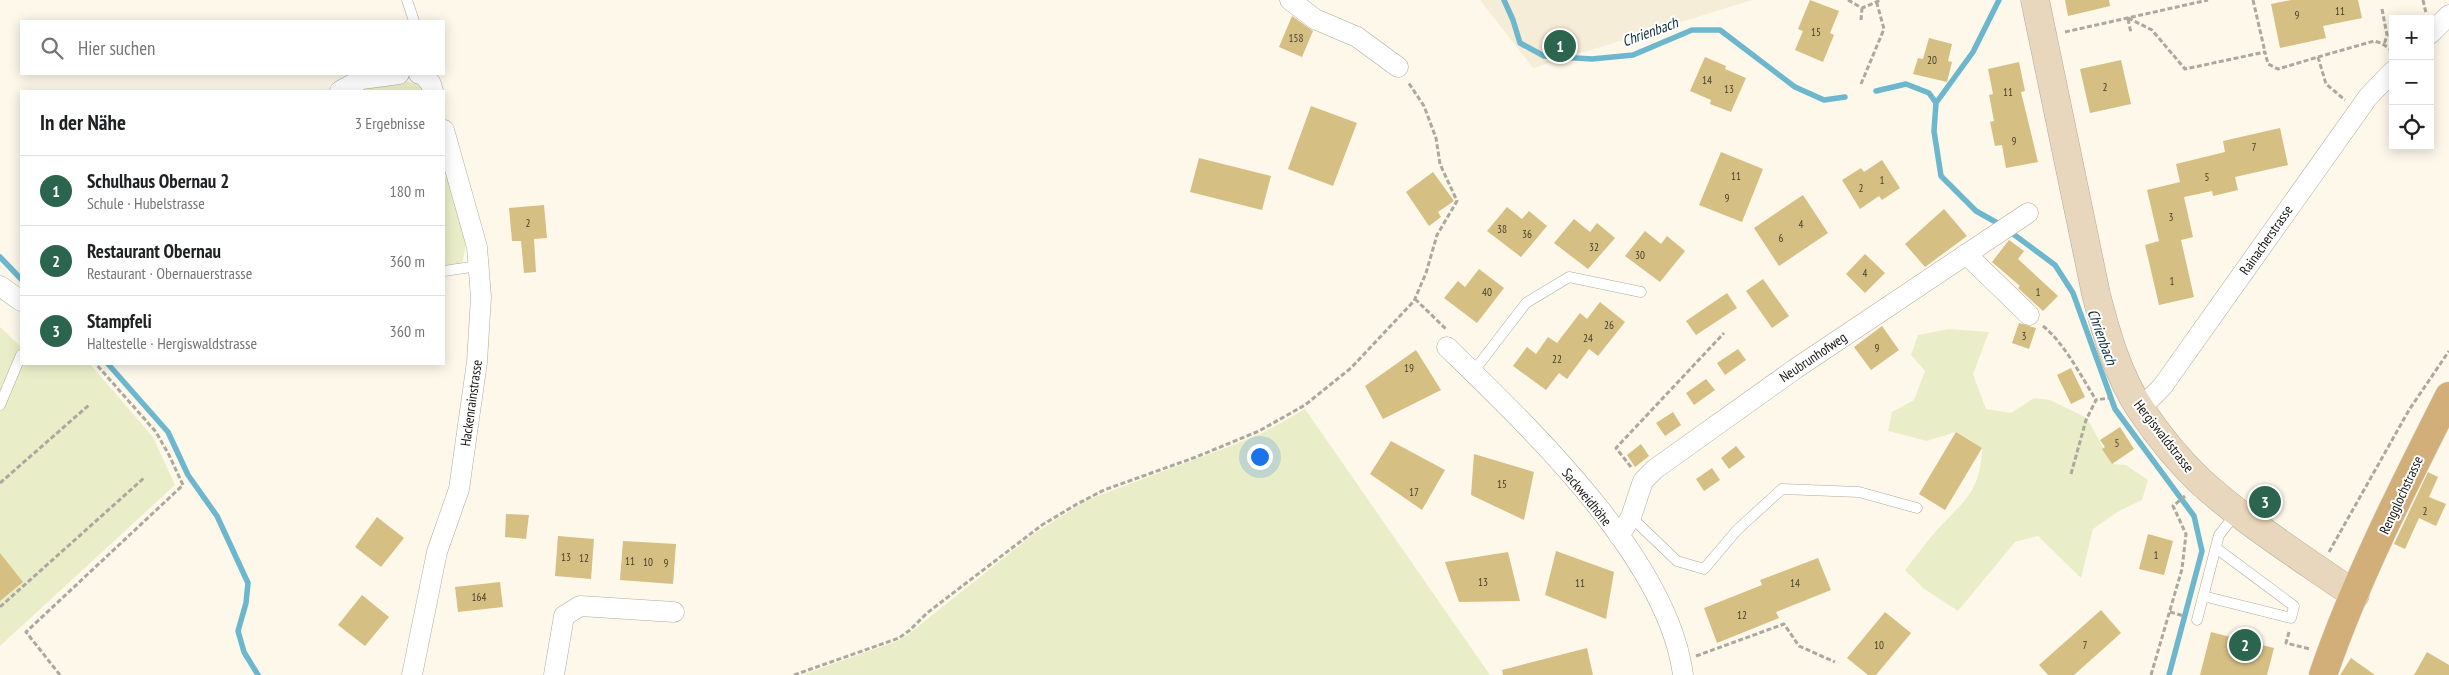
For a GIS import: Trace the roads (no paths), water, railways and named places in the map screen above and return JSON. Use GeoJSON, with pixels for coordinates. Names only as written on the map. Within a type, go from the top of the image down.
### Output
{"type":"FeatureCollection","features":[{"type":"Feature","properties":{"kind":"main road","name":"Rengglochstrasse"},"geometry":{"type":"LineString","coordinates":[[2319,663],[2355,595],[2413,468],[2449,396]]}},
{"type":"Feature","properties":{"kind":"street"},"geometry":{"type":"LineString","coordinates":[[1290,0],[1315,20],[1357,38],[1398,67]]}},
{"type":"Feature","properties":{"kind":"street","name":"Hergiswaldstrasse"},"geometry":{"type":"LineString","coordinates":[[2035,0],[2096,294],[2107,338],[2140,409],[2175,455],[2200,480],[2223,499],[2355,595]]}},
{"type":"Feature","properties":{"kind":"street"},"geometry":{"type":"LineString","coordinates":[[2434,30],[2449,15]]}},
{"type":"Feature","properties":{"kind":"street","name":"Rainacherstrasse"},"geometry":{"type":"LineString","coordinates":[[2140,409],[2162,387],[2368,97],[2389,74]]}},
{"type":"Feature","properties":{"kind":"street"},"geometry":{"type":"LineString","coordinates":[[342,90],[362,79],[392,75]]}},
{"type":"Feature","properties":{"kind":"street"},"geometry":{"type":"LineString","coordinates":[[422,75],[431,84],[433,90]]}},
{"type":"Feature","properties":{"kind":"street","name":"Hackenrainstrasse"},"geometry":{"type":"LineString","coordinates":[[412,675],[437,552],[459,489],[477,362],[481,298],[476,247],[445,135]]}},
{"type":"Feature","properties":{"kind":"street","name":"Neubrunhofweg"},"geometry":{"type":"LineString","coordinates":[[1619,536],[1631,517],[1643,481],[1655,469],[1795,369],[2028,213]]}},
{"type":"Feature","properties":{"kind":"street"},"geometry":{"type":"LineString","coordinates":[[1966,254],[2029,315]]}},
{"type":"Feature","properties":{"kind":"street"},"geometry":{"type":"LineString","coordinates":[[0,286],[20,300]]}},
{"type":"Feature","properties":{"kind":"street","name":"Sackweidhöhe"},"geometry":{"type":"LineString","coordinates":[[1447,347],[1519,418],[1569,473],[1619,536],[1660,597],[1683,668]]}},
{"type":"Feature","properties":{"kind":"street"},"geometry":{"type":"LineString","coordinates":[[554,675],[564,616],[580,606],[674,612]]}},
{"type":"Feature","properties":{"kind":"lane"},"geometry":{"type":"LineString","coordinates":[[407,0],[414,20]]}},
{"type":"Feature","properties":{"kind":"lane"},"geometry":{"type":"LineString","coordinates":[[445,271],[478,266]]}},
{"type":"Feature","properties":{"kind":"lane"},"geometry":{"type":"LineString","coordinates":[[1473,372],[1526,303],[1569,277],[1641,292]]}},
{"type":"Feature","properties":{"kind":"lane"},"geometry":{"type":"LineString","coordinates":[[0,405],[20,357]]}},
{"type":"Feature","properties":{"kind":"lane"},"geometry":{"type":"LineString","coordinates":[[1631,517],[1677,561],[1704,569],[1737,530],[1782,489],[1859,492],[1916,508]]}},
{"type":"Feature","properties":{"kind":"lane"},"geometry":{"type":"LineString","coordinates":[[2197,620],[2219,535],[2232,520],[2223,499]]}},
{"type":"Feature","properties":{"kind":"lane"},"geometry":{"type":"LineString","coordinates":[[2203,596],[2291,618],[2294,606],[2216,548]]}},
{"type":"Feature","properties":{"kind":"waterway","name":"Chrienbach"},"geometry":{"type":"LineString","coordinates":[[1504,0],[1520,43],[1544,56],[1592,59],[1633,55],[1692,30],[1720,30],[1795,87],[1824,100],[1845,97]]}},
{"type":"Feature","properties":{"kind":"waterway"},"geometry":{"type":"LineString","coordinates":[[1936,103],[1973,52],[1999,0]]}},
{"type":"Feature","properties":{"kind":"waterway","name":"Chrienbach"},"geometry":{"type":"LineString","coordinates":[[1876,91],[1906,84],[1929,93],[1936,103],[1934,131],[1941,176],[1976,211],[2001,225],[2055,265],[2073,293],[2115,409],[2194,516],[2202,551],[2169,675]]}},
{"type":"Feature","properties":{"kind":"waterway"},"geometry":{"type":"LineString","coordinates":[[0,257],[20,278]]}},
{"type":"Feature","properties":{"kind":"waterway"},"geometry":{"type":"LineString","coordinates":[[109,365],[168,432],[188,475],[217,516],[248,583],[246,603],[238,631],[244,652],[258,675]]}},
{"type":"Feature","properties":{"kind":"place","name":"Schulhaus Obernau 2"},"geometry":{"type":"Point","coordinates":[1560,46]}},
{"type":"Feature","properties":{"kind":"place","name":"Stampfeli"},"geometry":{"type":"Point","coordinates":[2265,502]}},
{"type":"Feature","properties":{"kind":"place","name":"Restaurant Obernau"},"geometry":{"type":"Point","coordinates":[2245,645]}}]}
